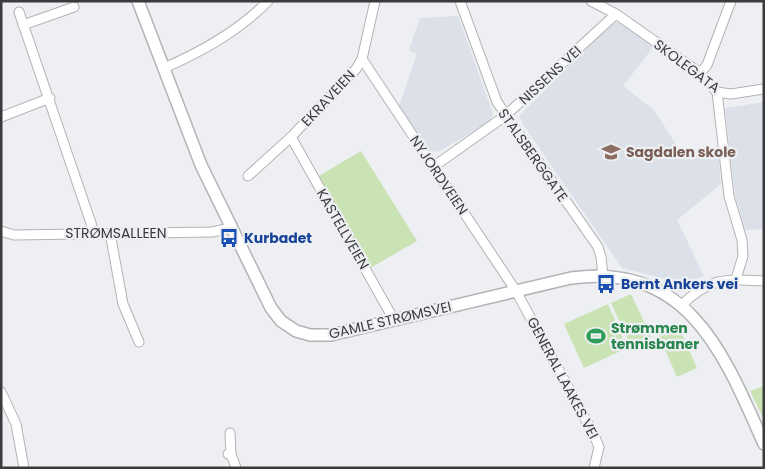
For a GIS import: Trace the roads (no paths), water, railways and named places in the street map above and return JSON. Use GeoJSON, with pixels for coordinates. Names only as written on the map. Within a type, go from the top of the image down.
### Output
{"type":"FeatureCollection","features":[{"type":"Feature","properties":{"kind":"street","name":"GAMLE STRØMSVEI"},"geometry":{"type":"LineString","coordinates":[[138,1],[201,166],[271,308],[291,328],[302,334],[324,336],[571,278],[603,276],[624,278],[647,284],[681,306],[708,337],[728,366],[764,444]]}},
{"type":"Feature","properties":{"kind":"street"},"geometry":{"type":"LineString","coordinates":[[164,68],[190,56],[243,24],[268,1]]}},
{"type":"Feature","properties":{"kind":"street","name":"EKRAVEIEN"},"geometry":{"type":"LineString","coordinates":[[248,176],[291,138],[336,92],[362,59],[375,1]]}},
{"type":"Feature","properties":{"kind":"street","name":"STALSBERGGATE"},"geometry":{"type":"LineString","coordinates":[[460,1],[497,102],[598,247],[603,276]]}},
{"type":"Feature","properties":{"kind":"street","name":"SKOLEGATA"},"geometry":{"type":"LineString","coordinates":[[591,1],[616,14],[700,72],[717,92],[731,94],[764,89]]}},
{"type":"Feature","properties":{"kind":"street"},"geometry":{"type":"LineString","coordinates":[[700,72],[706,65],[732,1]]}},
{"type":"Feature","properties":{"kind":"street"},"geometry":{"type":"LineString","coordinates":[[23,25],[74,7]]}},
{"type":"Feature","properties":{"kind":"street"},"geometry":{"type":"LineString","coordinates":[[19,12],[50,98],[94,232]]}},
{"type":"Feature","properties":{"kind":"street","name":"NISSENS VEI"},"geometry":{"type":"LineString","coordinates":[[433,167],[505,116],[616,14]]}},
{"type":"Feature","properties":{"kind":"street","name":"NYJORDVEIEN"},"geometry":{"type":"LineString","coordinates":[[362,59],[516,291]]}},
{"type":"Feature","properties":{"kind":"street"},"geometry":{"type":"LineString","coordinates":[[717,92],[729,196],[742,240],[742,256],[736,279]]}},
{"type":"Feature","properties":{"kind":"street"},"geometry":{"type":"LineString","coordinates":[[1,117],[50,98]]}},
{"type":"Feature","properties":{"kind":"street","name":"KASTELLVEIEN"},"geometry":{"type":"LineString","coordinates":[[291,138],[394,320]]}},
{"type":"Feature","properties":{"kind":"street","name":"STRØMSALLEEN"},"geometry":{"type":"LineString","coordinates":[[1,231],[14,235],[94,232],[212,232],[231,228]]}},
{"type":"Feature","properties":{"kind":"street"},"geometry":{"type":"LineString","coordinates":[[110,233],[123,304],[139,342]]}},
{"type":"Feature","properties":{"kind":"street"},"geometry":{"type":"LineString","coordinates":[[681,306],[694,293],[706,285],[721,280],[764,281]]}},
{"type":"Feature","properties":{"kind":"street","name":"GENERAL LAAKES VEI"},"geometry":{"type":"LineString","coordinates":[[516,291],[594,435],[599,447],[594,468]]}},
{"type":"Feature","properties":{"kind":"street"},"geometry":{"type":"LineString","coordinates":[[2,393],[16,424],[24,468]]}},
{"type":"Feature","properties":{"kind":"street"},"geometry":{"type":"LineString","coordinates":[[230,434],[230,454],[236,468]]}},
{"type":"Feature","properties":{"kind":"place","name":"Sagdalen skole"},"geometry":{"type":"Point","coordinates":[611,152]}},
{"type":"Feature","properties":{"kind":"place","name":"Kurbadet"},"geometry":{"type":"Point","coordinates":[229,238]}},
{"type":"Feature","properties":{"kind":"place","name":"Bernt Ankers vei"},"geometry":{"type":"Point","coordinates":[606,284]}},
{"type":"Feature","properties":{"kind":"place","name":"Strømmen tennisbaner"},"geometry":{"type":"Point","coordinates":[596,336]}}]}
